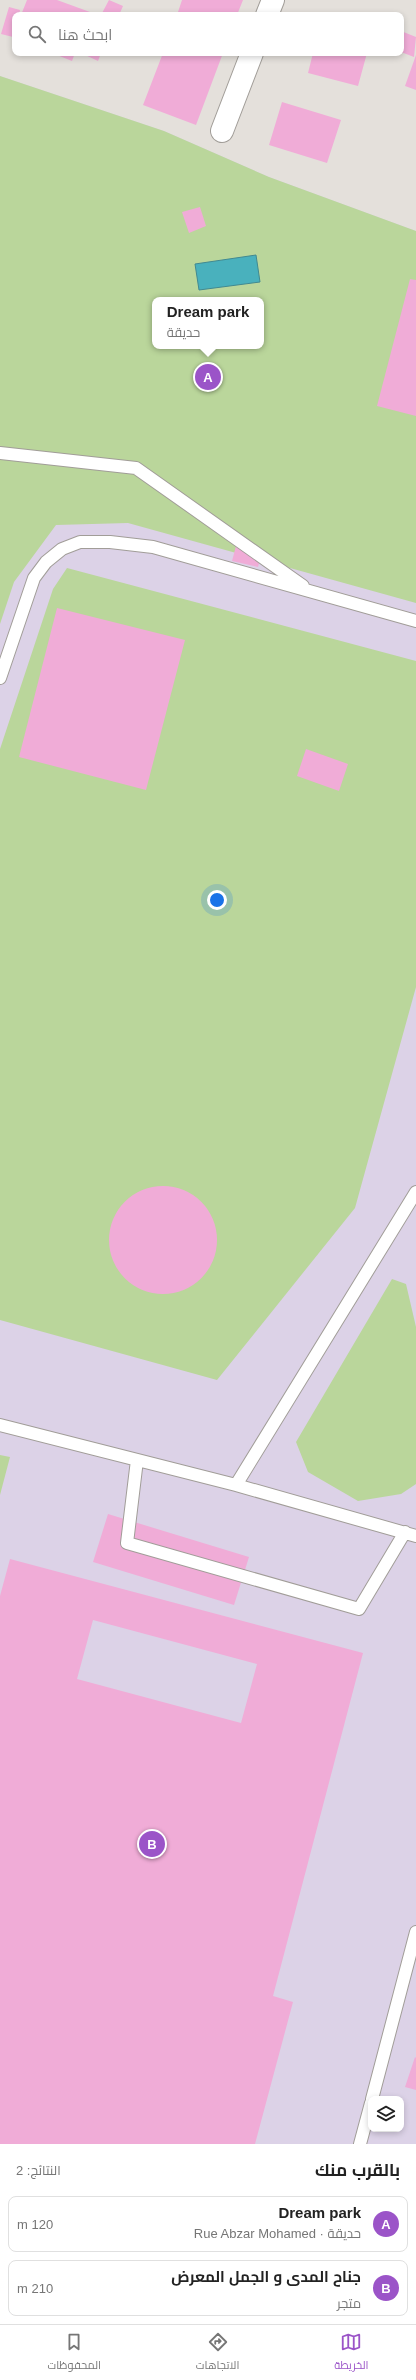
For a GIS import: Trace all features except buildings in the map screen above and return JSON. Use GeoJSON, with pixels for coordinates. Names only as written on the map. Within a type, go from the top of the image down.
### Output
{"type":"FeatureCollection","features":[{"type":"Feature","properties":{"kind":"street"},"geometry":{"type":"LineString","coordinates":[[268,12],[273,0]]}},
{"type":"Feature","properties":{"kind":"street"},"geometry":{"type":"LineString","coordinates":[[222,131],[251,56]]}},
{"type":"Feature","properties":{"kind":"lane"},"geometry":{"type":"LineString","coordinates":[[0,453],[136,468],[311,591]]}},
{"type":"Feature","properties":{"kind":"lane"},"geometry":{"type":"LineString","coordinates":[[0,678],[34,578],[46,562],[62,549],[80,542],[110,542],[153,547],[416,621]]}},
{"type":"Feature","properties":{"kind":"lane"},"geometry":{"type":"LineString","coordinates":[[236,1485],[416,1192]]}},
{"type":"Feature","properties":{"kind":"lane"},"geometry":{"type":"LineString","coordinates":[[0,1425],[236,1485],[410,1534],[359,1609],[127,1543],[137,1460]]}},
{"type":"Feature","properties":{"kind":"lane"},"geometry":{"type":"LineString","coordinates":[[373,2096],[416,1932]]}},
{"type":"Feature","properties":{"kind":"lane"},"geometry":{"type":"LineString","coordinates":[[360,2144],[368,2114]]}},
{"type":"Feature","properties":{"kind":"shaded area"},"geometry":{"type":"Polygon","coordinates":[[[0,76],[164,131],[269,177],[416,231],[416,2144],[0,2144],[0,76]]]}},
{"type":"Feature","properties":{"kind":"green space"},"geometry":{"type":"Polygon","coordinates":[[[0,76],[164,131],[269,177],[416,231],[416,603],[128,523],[56,525],[14,582],[0,624],[0,76]]]}},
{"type":"Feature","properties":{"kind":"green space"},"geometry":{"type":"Polygon","coordinates":[[[67,568],[416,661],[416,987],[355,1208],[217,1380],[0,1320],[0,749],[53,589],[67,568]]]}},
{"type":"Feature","properties":{"kind":"green space"},"geometry":{"type":"Polygon","coordinates":[[[392,1279],[406,1284],[416,1327],[416,1484],[401,1494],[358,1501],[308,1472],[296,1442],[392,1279]]]}},
{"type":"Feature","properties":{"kind":"green space"},"geometry":{"type":"Polygon","coordinates":[[[0,1455],[10,1457],[0,1495],[0,1455]]]}},
{"type":"Feature","properties":{"kind":"water"},"geometry":{"type":"Polygon","coordinates":[[[256,255],[260,282],[199,290],[195,264],[256,255]]]}},
{"type":"Feature","properties":{"kind":"place","name":"Dream park"},"geometry":{"type":"Point","coordinates":[208,377]}},
{"type":"Feature","properties":{"kind":"place","name":"جناح المدى و الجمل المعرض"},"geometry":{"type":"Point","coordinates":[152,1844]}}]}
